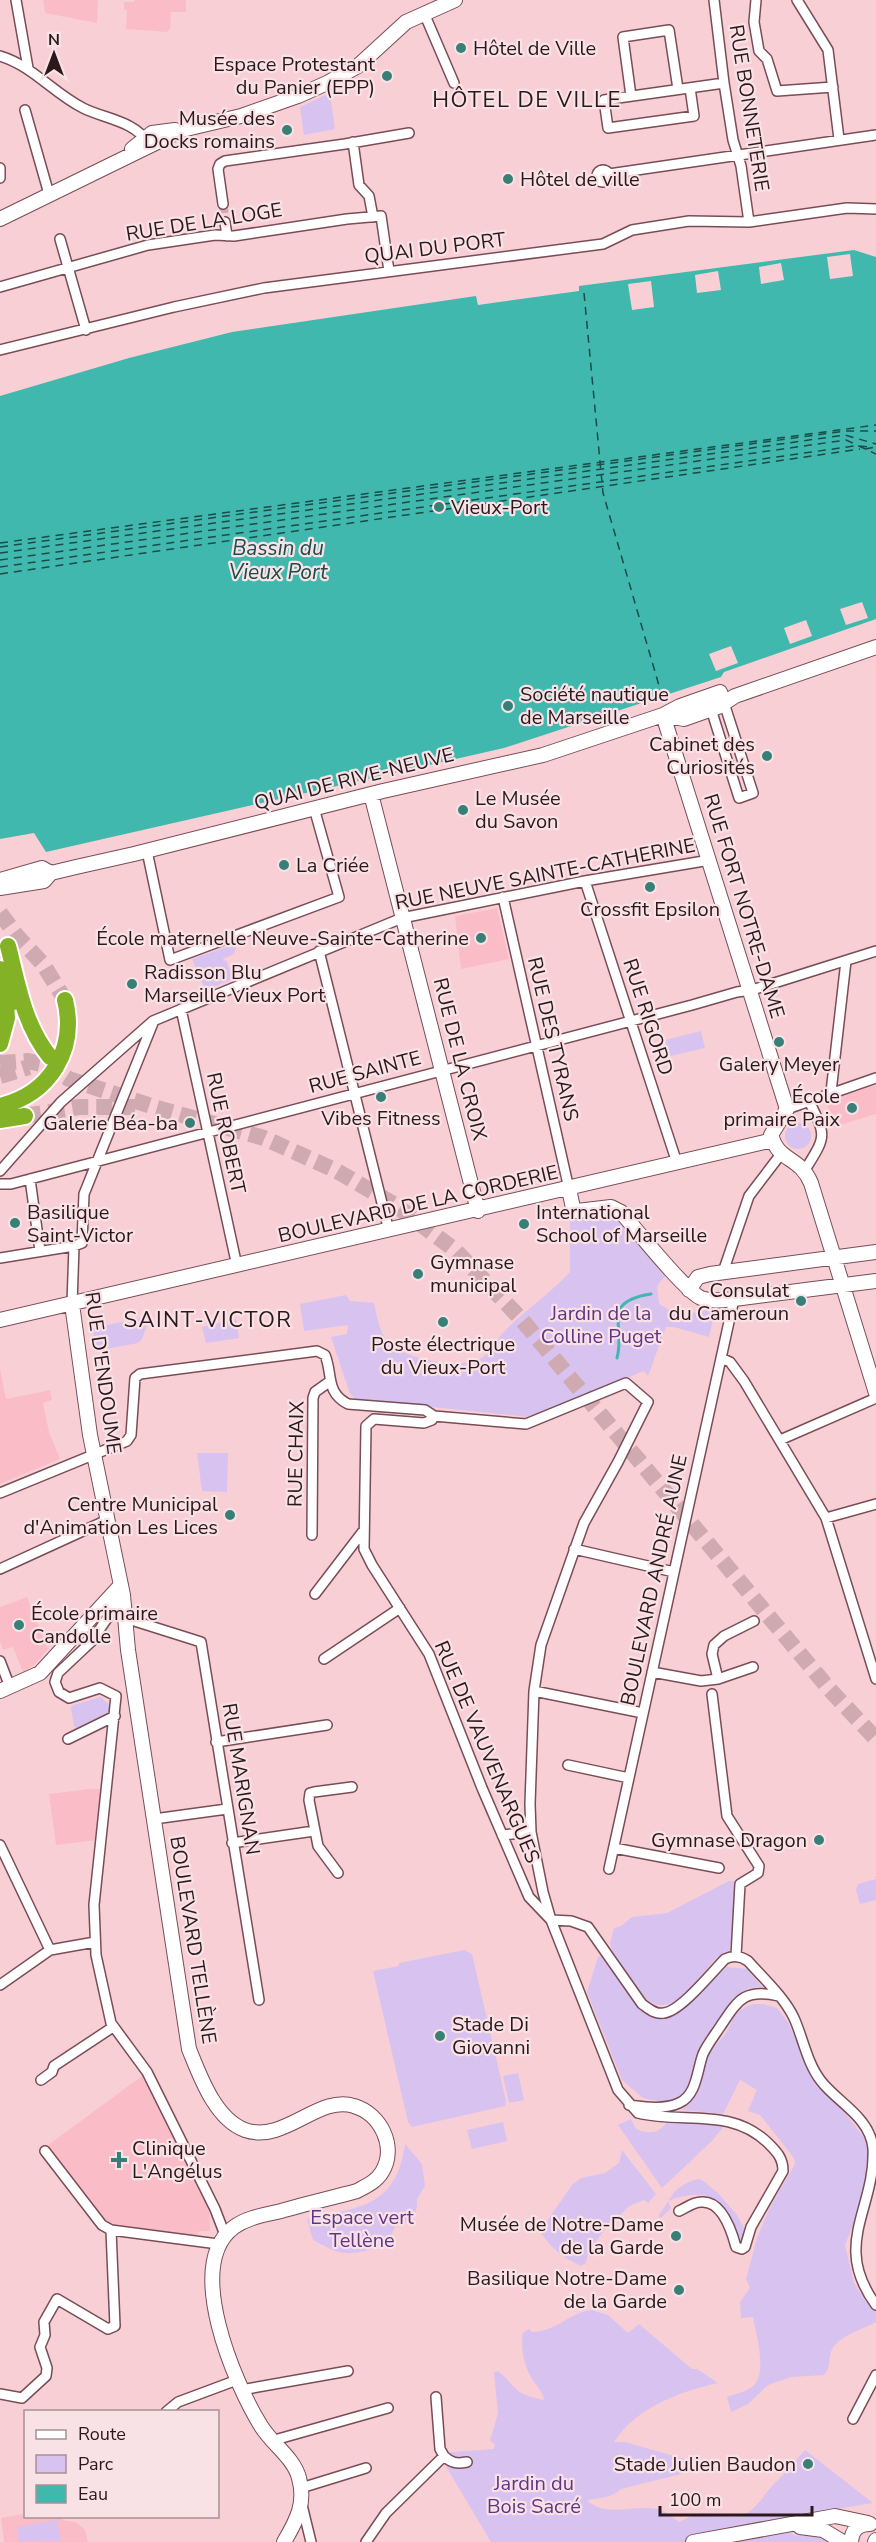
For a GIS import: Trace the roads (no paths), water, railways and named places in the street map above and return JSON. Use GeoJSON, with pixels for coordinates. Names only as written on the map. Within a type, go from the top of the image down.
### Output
{"type":"FeatureCollection","features":[{"type":"Feature","properties":{"kind":"highway"},"geometry":{"type":"LineString","coordinates":[[0,971],[24,1035],[32,1048],[48,1060],[27,1017],[8,946]]}},
{"type":"Feature","properties":{"kind":"highway"},"geometry":{"type":"LineString","coordinates":[[0,971],[8,1008],[0,1044]]}},
{"type":"Feature","properties":{"kind":"highway"},"geometry":{"type":"LineString","coordinates":[[0,1106],[29,1095],[55,1068],[69,1031],[65,1000]]}},
{"type":"Feature","properties":{"kind":"highway"},"geometry":{"type":"LineString","coordinates":[[0,1120],[25,1116]]}},
{"type":"Feature","properties":{"kind":"street"},"geometry":{"type":"LineString","coordinates":[[16,0],[28,68]]}},
{"type":"Feature","properties":{"kind":"street"},"geometry":{"type":"LineString","coordinates":[[0,219],[121,158],[147,141],[158,130],[182,130],[242,116],[327,83],[358,66],[402,26],[424,13],[455,0]]}},
{"type":"Feature","properties":{"kind":"street","name":"RUE BONNETERIE"},"geometry":{"type":"LineString","coordinates":[[714,0],[724,83],[749,222]]}},
{"type":"Feature","properties":{"kind":"street"},"geometry":{"type":"LineString","coordinates":[[756,0],[754,22],[759,51],[767,59],[777,91],[833,87]]}},
{"type":"Feature","properties":{"kind":"street"},"geometry":{"type":"LineString","coordinates":[[797,0],[828,50],[839,139]]}},
{"type":"Feature","properties":{"kind":"street"},"geometry":{"type":"LineString","coordinates":[[424,13],[454,83]]}},
{"type":"Feature","properties":{"kind":"street"},"geometry":{"type":"LineString","coordinates":[[631,96],[623,37],[669,30],[678,89]]}},
{"type":"Feature","properties":{"kind":"street"},"geometry":{"type":"LineString","coordinates":[[0,56],[28,68],[68,99],[92,112],[136,128],[147,141]]}},
{"type":"Feature","properties":{"kind":"street"},"geometry":{"type":"LineString","coordinates":[[690,88],[694,116],[608,128],[604,100],[724,83]]}},
{"type":"Feature","properties":{"kind":"street"},"geometry":{"type":"LineString","coordinates":[[25,110],[49,194]]}},
{"type":"Feature","properties":{"kind":"street"},"geometry":{"type":"LineString","coordinates":[[223,204],[218,170],[219,164],[225,161],[336,146],[409,133]]}},
{"type":"Feature","properties":{"kind":"street"},"geometry":{"type":"LineString","coordinates":[[609,174],[738,157],[839,139],[876,135]]}},
{"type":"Feature","properties":{"kind":"street"},"geometry":{"type":"LineString","coordinates":[[353,142],[359,184],[369,196],[377,217],[389,271]]}},
{"type":"Feature","properties":{"kind":"street"},"geometry":{"type":"LineString","coordinates":[[0,168],[0,178]]}},
{"type":"Feature","properties":{"kind":"street","name":"QUAI DU PORT"},"geometry":{"type":"LineString","coordinates":[[0,350],[235,294],[389,271],[485,261],[603,244],[632,230],[689,221],[749,222],[847,208],[876,209]]}},
{"type":"Feature","properties":{"kind":"street","name":"RUE DE LA LOGE"},"geometry":{"type":"LineString","coordinates":[[0,287],[148,245],[377,217]]}},
{"type":"Feature","properties":{"kind":"street"},"geometry":{"type":"LineString","coordinates":[[225,222],[227,236]]}},
{"type":"Feature","properties":{"kind":"street"},"geometry":{"type":"LineString","coordinates":[[60,238],[86,330]]}},
{"type":"Feature","properties":{"kind":"street","name":"QUAI DE RIVE-NEUVE"},"geometry":{"type":"LineString","coordinates":[[0,888],[44,881],[51,873],[371,794],[543,755],[663,715],[680,706],[735,696],[876,647]]}},
{"type":"Feature","properties":{"kind":"street"},"geometry":{"type":"LineString","coordinates":[[711,709],[739,798],[753,793],[722,698]]}},
{"type":"Feature","properties":{"kind":"street","name":"QUAI DE RIVE-NEUVE"},"geometry":{"type":"LineString","coordinates":[[663,715],[684,719],[711,709],[722,698]]}},
{"type":"Feature","properties":{"kind":"street","name":"RUE FORT NOTRE-DAME"},"geometry":{"type":"LineString","coordinates":[[663,715],[787,1109]]}},
{"type":"Feature","properties":{"kind":"street","name":"RUE DE LA CROIX"},"geometry":{"type":"LineString","coordinates":[[371,794],[477,1210]]}},
{"type":"Feature","properties":{"kind":"street"},"geometry":{"type":"LineString","coordinates":[[147,851],[170,960],[339,897],[314,808]]}},
{"type":"Feature","properties":{"kind":"street","name":"RUE NEUVE SAINTE-CATHERINE"},"geometry":{"type":"LineString","coordinates":[[0,1171],[61,1102],[153,1021],[402,918],[585,881],[710,860]]}},
{"type":"Feature","properties":{"kind":"street","name":"QUAI DE RIVE-NEUVE"},"geometry":{"type":"LineString","coordinates":[[0,880],[42,868],[51,873]]}},
{"type":"Feature","properties":{"kind":"street","name":"RUE RIGORD"},"geometry":{"type":"LineString","coordinates":[[585,881],[677,1163]]}},
{"type":"Feature","properties":{"kind":"street","name":"RUE DES TYRANS"},"geometry":{"type":"LineString","coordinates":[[503,897],[568,1189]]}},
{"type":"Feature","properties":{"kind":"street"},"geometry":{"type":"LineString","coordinates":[[319,951],[389,1231]]}},
{"type":"Feature","properties":{"kind":"street","name":"RUE SAINTE"},"geometry":{"type":"LineString","coordinates":[[0,1184],[30,1179],[630,1022],[876,951]]}},
{"type":"Feature","properties":{"kind":"street"},"geometry":{"type":"LineString","coordinates":[[831,1092],[846,961]]}},
{"type":"Feature","properties":{"kind":"street","name":"RUE ROBERT"},"geometry":{"type":"LineString","coordinates":[[181,1009],[237,1266]]}},
{"type":"Feature","properties":{"kind":"street","name":"RUE D'ENDOUME"},"geometry":{"type":"LineString","coordinates":[[122,1590],[94,1455],[72,1304],[74,1246],[82,1243],[84,1194],[103,1152],[153,1021]]}},
{"type":"Feature","properties":{"kind":"street"},"geometry":{"type":"LineString","coordinates":[[780,1440],[876,1396],[812,1183],[805,1170],[777,1150],[771,1135],[787,1109],[876,1078]]}},
{"type":"Feature","properties":{"kind":"street"},"geometry":{"type":"LineString","coordinates":[[805,1170],[824,1137],[809,1101]]}},
{"type":"Feature","properties":{"kind":"street","name":"BOULEVARD DE LA CORDERIE"},"geometry":{"type":"LineString","coordinates":[[0,1320],[773,1140]]}},
{"type":"Feature","properties":{"kind":"street"},"geometry":{"type":"LineString","coordinates":[[723,1272],[749,1196],[781,1154]]}},
{"type":"Feature","properties":{"kind":"street"},"geometry":{"type":"LineString","coordinates":[[30,1179],[40,1251]]}},
{"type":"Feature","properties":{"kind":"street"},"geometry":{"type":"LineString","coordinates":[[568,1189],[573,1208],[577,1211],[611,1207],[621,1212],[689,1290],[709,1300],[734,1299],[876,1281]]}},
{"type":"Feature","properties":{"kind":"street"},"geometry":{"type":"LineString","coordinates":[[0,1258],[74,1246]]}},
{"type":"Feature","properties":{"kind":"street"},"geometry":{"type":"LineString","coordinates":[[689,1290],[698,1277],[876,1252]]}},
{"type":"Feature","properties":{"kind":"street","name":"BOULEVARD ANDRÉ AUNE"},"geometry":{"type":"LineString","coordinates":[[609,1869],[734,1299]]}},
{"type":"Feature","properties":{"kind":"street"},"geometry":{"type":"LineString","coordinates":[[0,1493],[130,1438],[135,1378],[144,1374],[311,1351],[325,1355],[329,1382],[342,1400],[348,1404],[425,1410],[434,1416],[526,1424],[626,1383],[648,1402],[584,1524],[541,1645],[534,1691],[530,1757],[531,1832],[551,1920],[618,2091],[628,2105],[638,2113],[647,2115],[731,2122],[749,2127],[778,2152],[783,2163],[783,2171],[757,2216],[745,2247],[738,2249],[728,2223],[712,2204],[700,2202],[679,2211]]}},
{"type":"Feature","properties":{"kind":"street"},"geometry":{"type":"LineString","coordinates":[[721,1358],[736,1369],[826,1518],[876,1679]]}},
{"type":"Feature","properties":{"kind":"street","name":"RUE CHAIX"},"geometry":{"type":"LineString","coordinates":[[312,1535],[314,1398],[319,1388],[329,1382]]}},
{"type":"Feature","properties":{"kind":"street","name":"RUE DE VAUVENARGUES"},"geometry":{"type":"LineString","coordinates":[[434,1416],[432,1420],[424,1423],[374,1419],[366,1426],[364,1530],[367,1557],[429,1654],[529,1897],[551,1920]]}},
{"type":"Feature","properties":{"kind":"street"},"geometry":{"type":"LineString","coordinates":[[826,1518],[876,1504]]}},
{"type":"Feature","properties":{"kind":"street"},"geometry":{"type":"LineString","coordinates":[[0,1569],[106,1520]]}},
{"type":"Feature","properties":{"kind":"street"},"geometry":{"type":"LineString","coordinates":[[315,1594],[364,1530]]}},
{"type":"Feature","properties":{"kind":"street"},"geometry":{"type":"LineString","coordinates":[[574,1550],[674,1572]]}},
{"type":"Feature","properties":{"kind":"street"},"geometry":{"type":"LineString","coordinates":[[0,1660],[5,1689],[40,1673],[122,1590]]}},
{"type":"Feature","properties":{"kind":"street"},"geometry":{"type":"LineString","coordinates":[[122,1590],[92,1642],[58,1672],[55,1682],[59,1692],[69,1698],[93,1689],[110,1692],[116,1696],[94,1905],[96,1956],[113,2027],[147,2072],[215,2209],[221,2240],[212,2289],[220,2328],[239,2385],[271,2441],[293,2465],[301,2488],[302,2505],[311,2542]]}},
{"type":"Feature","properties":{"kind":"street","name":"BOULEVARD TELLÈNE"},"geometry":{"type":"LineString","coordinates":[[122,1590],[189,2049],[200,2078],[222,2113],[237,2126],[246,2130],[269,2133],[325,2108],[344,2104],[353,2105],[371,2116],[382,2127],[387,2140],[387,2156],[382,2172],[372,2183],[357,2192],[249,2219],[221,2240]]}},
{"type":"Feature","properties":{"kind":"street"},"geometry":{"type":"LineString","coordinates":[[324,1659],[400,1608]]}},
{"type":"Feature","properties":{"kind":"street","name":"RUE MARIGNAN"},"geometry":{"type":"LineString","coordinates":[[125,1618],[201,1642],[259,2000]]}},
{"type":"Feature","properties":{"kind":"street"},"geometry":{"type":"LineString","coordinates":[[718,1679],[712,1654],[714,1645],[724,1636],[754,1621]]}},
{"type":"Feature","properties":{"kind":"street"},"geometry":{"type":"LineString","coordinates":[[652,1672],[701,1682],[718,1679],[753,1667]]}},
{"type":"Feature","properties":{"kind":"street"},"geometry":{"type":"LineString","coordinates":[[534,1691],[643,1713]]}},
{"type":"Feature","properties":{"kind":"street"},"geometry":{"type":"LineString","coordinates":[[712,1694],[727,1816],[759,1866],[758,1873],[740,1884],[736,1956]]}},
{"type":"Feature","properties":{"kind":"street"},"geometry":{"type":"LineString","coordinates":[[68,1739],[115,1716]]}},
{"type":"Feature","properties":{"kind":"street"},"geometry":{"type":"LineString","coordinates":[[216,1742],[327,1725]]}},
{"type":"Feature","properties":{"kind":"street"},"geometry":{"type":"LineString","coordinates":[[568,1766],[629,1778]]}},
{"type":"Feature","properties":{"kind":"street"},"geometry":{"type":"LineString","coordinates":[[338,1873],[318,1846],[309,1800],[310,1794],[352,1787]]}},
{"type":"Feature","properties":{"kind":"street"},"geometry":{"type":"LineString","coordinates":[[154,1819],[227,1809]]}},
{"type":"Feature","properties":{"kind":"street"},"geometry":{"type":"LineString","coordinates":[[232,1843],[314,1831]]}},
{"type":"Feature","properties":{"kind":"street"},"geometry":{"type":"LineString","coordinates":[[502,1835],[531,1832]]}},
{"type":"Feature","properties":{"kind":"street"},"geometry":{"type":"LineString","coordinates":[[0,1845],[50,1950]]}},
{"type":"Feature","properties":{"kind":"street"},"geometry":{"type":"LineString","coordinates":[[614,1848],[719,1868]]}},
{"type":"Feature","properties":{"kind":"street"},"geometry":{"type":"LineString","coordinates":[[551,1920],[571,1921],[588,1928],[642,2004],[653,2012],[664,2013],[678,2006],[725,1959],[736,1956],[748,1961],[778,1996],[794,2016],[816,2074],[852,2110],[871,2140],[873,2161],[867,2204],[857,2235],[855,2254],[868,2292],[876,2305]]}},
{"type":"Feature","properties":{"kind":"street"},"geometry":{"type":"LineString","coordinates":[[0,1985],[50,1950],[95,1942]]}},
{"type":"Feature","properties":{"kind":"street"},"geometry":{"type":"LineString","coordinates":[[628,2105],[651,2107],[681,2102],[690,2093],[695,2083],[706,2048],[734,2006],[742,1998],[751,1994],[764,1993],[778,1996]]}},
{"type":"Feature","properties":{"kind":"street"},"geometry":{"type":"LineString","coordinates":[[41,2080],[52,2072],[54,2066],[113,2027]]}},
{"type":"Feature","properties":{"kind":"street"},"geometry":{"type":"LineString","coordinates":[[45,2151],[102,2225],[111,2230],[221,2240]]}},
{"type":"Feature","properties":{"kind":"street"},"geometry":{"type":"LineString","coordinates":[[0,2394],[22,2398],[46,2376],[47,2368],[40,2347],[45,2336],[44,2322],[57,2299],[108,2329],[115,2326],[111,2230]]}},
{"type":"Feature","properties":{"kind":"street"},"geometry":{"type":"LineString","coordinates":[[168,2410],[178,2402],[239,2385],[348,2371]]}},
{"type":"Feature","properties":{"kind":"street"},"geometry":{"type":"LineString","coordinates":[[853,2419],[876,2375]]}},
{"type":"Feature","properties":{"kind":"street"},"geometry":{"type":"LineString","coordinates":[[436,2397],[440,2449],[449,2461],[459,2464],[467,2462]]}},
{"type":"Feature","properties":{"kind":"street"},"geometry":{"type":"LineString","coordinates":[[271,2441],[388,2408]]}},
{"type":"Feature","properties":{"kind":"street"},"geometry":{"type":"LineString","coordinates":[[366,2542],[387,2513],[444,2456]]}},
{"type":"Feature","properties":{"kind":"street"},"geometry":{"type":"LineString","coordinates":[[301,2488],[366,2468]]}},
{"type":"Feature","properties":{"kind":"street"},"geometry":{"type":"LineString","coordinates":[[284,2542],[300,2514],[302,2505]]}},
{"type":"Feature","properties":{"kind":"street"},"geometry":{"type":"LineString","coordinates":[[693,2542],[841,2516],[872,2524]]}},
{"type":"Feature","properties":{"kind":"street"},"geometry":{"type":"LineString","coordinates":[[851,2542],[854,2530],[860,2525],[872,2524]]}},
{"type":"Feature","properties":{"kind":"street"},"geometry":{"type":"LineString","coordinates":[[792,2526],[823,2530],[843,2542]]}},
{"type":"Feature","properties":{"kind":"water","name":"Bassin du Vieux Port"},"geometry":{"type":"Polygon","coordinates":[[[854,250],[876,257],[876,619],[724,672],[721,677],[504,748],[46,852],[34,833],[0,839],[0,396],[129,358],[232,332],[476,296],[478,305],[579,291],[579,286],[854,250]]]}},
{"type":"Feature","properties":{"kind":"waterway"},"geometry":{"type":"LineString","coordinates":[[617,1358],[620,1309],[625,1303],[635,1298],[651,1294]]}},
{"type":"Feature","properties":{"kind":"tunnel"},"geometry":{"type":"LineString","coordinates":[[223,204],[225,222]]}},
{"type":"Feature","properties":{"kind":"tunnel"},"geometry":{"type":"LineString","coordinates":[[0,913],[17,936],[43,964],[65,1000]]}},
{"type":"Feature","properties":{"kind":"tunnel"},"geometry":{"type":"LineString","coordinates":[[0,1063],[28,1061],[55,1067]]}},
{"type":"Feature","properties":{"kind":"tunnel"},"geometry":{"type":"LineString","coordinates":[[46,1064],[69,1079],[154,1107],[264,1138],[337,1171],[395,1205],[455,1250],[522,1320],[830,1690],[876,1739]]}},
{"type":"Feature","properties":{"kind":"tunnel"},"geometry":{"type":"LineString","coordinates":[[0,1076],[29,1067]]}},
{"type":"Feature","properties":{"kind":"tunnel"},"geometry":{"type":"LineString","coordinates":[[25,1116],[79,1107],[135,1107]]}},
{"type":"Feature","properties":{"kind":"place","name":"Hôtel de Ville"},"geometry":{"type":"Point","coordinates":[461,48]}},
{"type":"Feature","properties":{"kind":"place","name":"Espace Protestant du Panier (EPP)"},"geometry":{"type":"Point","coordinates":[387,76]}},
{"type":"Feature","properties":{"kind":"place","name":"Musée des Docks romains"},"geometry":{"type":"Point","coordinates":[287,130]}},
{"type":"Feature","properties":{"kind":"place","name":"Hôtel de ville"},"geometry":{"type":"Point","coordinates":[508,179]}},
{"type":"Feature","properties":{"kind":"place","name":"Vieux-Port"},"geometry":{"type":"Point","coordinates":[439,507]}},
{"type":"Feature","properties":{"kind":"place","name":"Société nautique de Marseille"},"geometry":{"type":"Point","coordinates":[508,706]}},
{"type":"Feature","properties":{"kind":"place","name":"Cabinet des Curiosités"},"geometry":{"type":"Point","coordinates":[767,756]}},
{"type":"Feature","properties":{"kind":"place","name":"Le Musée du Savon"},"geometry":{"type":"Point","coordinates":[463,810]}},
{"type":"Feature","properties":{"kind":"place","name":"La Criée"},"geometry":{"type":"Point","coordinates":[284,865]}},
{"type":"Feature","properties":{"kind":"place","name":"Crossfit Epsilon"},"geometry":{"type":"Point","coordinates":[650,887]}},
{"type":"Feature","properties":{"kind":"place","name":"École maternelle Neuve-Sainte-Catherine"},"geometry":{"type":"Point","coordinates":[481,938]}},
{"type":"Feature","properties":{"kind":"place","name":"Radisson Blu Marseille Vieux Port"},"geometry":{"type":"Point","coordinates":[132,984]}},
{"type":"Feature","properties":{"kind":"place","name":"Galery Meyer"},"geometry":{"type":"Point","coordinates":[779,1042]}},
{"type":"Feature","properties":{"kind":"place","name":"Vibes Fitness"},"geometry":{"type":"Point","coordinates":[381,1097]}},
{"type":"Feature","properties":{"kind":"place","name":"École primaire Paix"},"geometry":{"type":"Point","coordinates":[852,1108]}},
{"type":"Feature","properties":{"kind":"place","name":"Galerie Béa-ba"},"geometry":{"type":"Point","coordinates":[190,1123]}},
{"type":"Feature","properties":{"kind":"place","name":"Basilique Saint-Victor"},"geometry":{"type":"Point","coordinates":[15,1223]}},
{"type":"Feature","properties":{"kind":"place","name":"International School of Marseille"},"geometry":{"type":"Point","coordinates":[524,1224]}},
{"type":"Feature","properties":{"kind":"place","name":"Gymnase municipal"},"geometry":{"type":"Point","coordinates":[418,1274]}},
{"type":"Feature","properties":{"kind":"place","name":"Consulat du Cameroun"},"geometry":{"type":"Point","coordinates":[801,1301]}},
{"type":"Feature","properties":{"kind":"place","name":"Poste électrique du Vieux-Port"},"geometry":{"type":"Point","coordinates":[443,1322]}},
{"type":"Feature","properties":{"kind":"place","name":"Centre Municipal d'Animation Les Lices"},"geometry":{"type":"Point","coordinates":[230,1515]}},
{"type":"Feature","properties":{"kind":"place","name":"École primaire Candolle"},"geometry":{"type":"Point","coordinates":[19,1625]}},
{"type":"Feature","properties":{"kind":"place","name":"Gymnase Dragon"},"geometry":{"type":"Point","coordinates":[819,1840]}},
{"type":"Feature","properties":{"kind":"place","name":"Stade Di Giovanni"},"geometry":{"type":"Point","coordinates":[440,2036]}},
{"type":"Feature","properties":{"kind":"place","name":"Clinique L'Angélus"},"geometry":{"type":"Point","coordinates":[119,2160]}},
{"type":"Feature","properties":{"kind":"place","name":"Musée de Notre-Dame de la Garde"},"geometry":{"type":"Point","coordinates":[676,2236]}},
{"type":"Feature","properties":{"kind":"place","name":"Basilique Notre-Dame de la Garde"},"geometry":{"type":"Point","coordinates":[679,2290]}},
{"type":"Feature","properties":{"kind":"place","name":"Stade Julien Baudon"},"geometry":{"type":"Point","coordinates":[808,2464]}},
{"type":"Feature","properties":{"kind":"district","name":"HÔTEL DE VILLE"},"geometry":{"type":"Point","coordinates":[527,100]}},
{"type":"Feature","properties":{"kind":"district","name":"SAINT-VICTOR"},"geometry":{"type":"Point","coordinates":[208,1320]}},
{"type":"Feature","properties":{"kind":"park label","name":"Jardin de la Colline Puget"},"geometry":{"type":"Point","coordinates":[601,1324]}},
{"type":"Feature","properties":{"kind":"park label","name":"Espace vert Tellène"},"geometry":{"type":"Point","coordinates":[362,2228]}},
{"type":"Feature","properties":{"kind":"park label","name":"Jardin du Bois Sacré"},"geometry":{"type":"Point","coordinates":[534,2494]}}]}
